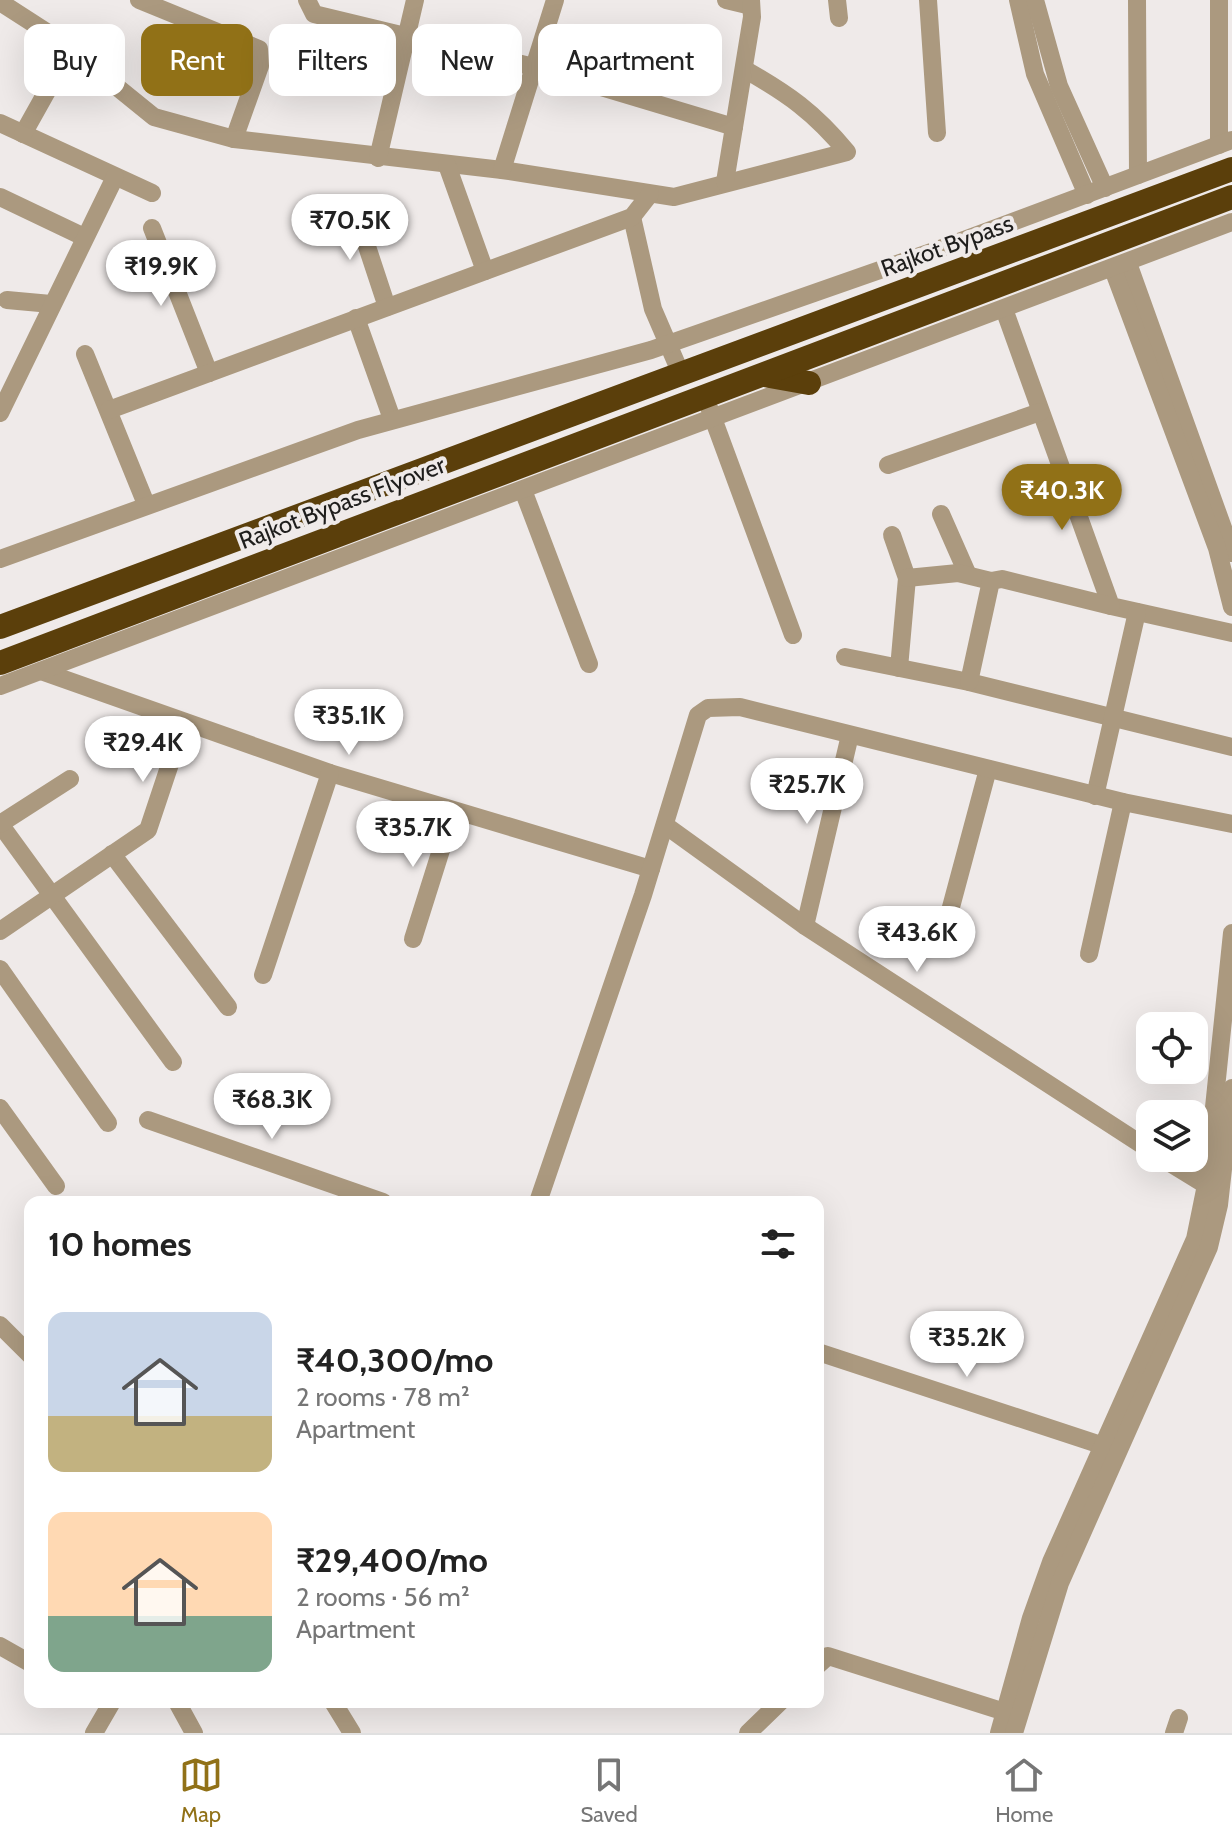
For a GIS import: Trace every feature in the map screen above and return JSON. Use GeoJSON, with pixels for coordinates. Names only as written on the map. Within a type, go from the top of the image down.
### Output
{"type":"FeatureCollection","features":[{"type":"Feature","properties":{"kind":"highway","name":"Rajkot Bypass"},"geometry":{"type":"LineString","coordinates":[[681,374],[1232,169]]}},
{"type":"Feature","properties":{"kind":"highway"},"geometry":{"type":"LineString","coordinates":[[704,396],[1232,197]]}},
{"type":"Feature","properties":{"kind":"highway","name":"Rajkot Bypass Flyover"},"geometry":{"type":"LineString","coordinates":[[0,627],[563,415],[681,374]]}},
{"type":"Feature","properties":{"kind":"highway"},"geometry":{"type":"LineString","coordinates":[[761,375],[809,383]]}},
{"type":"Feature","properties":{"kind":"highway","name":"Rajkot Bypass Flyover"},"geometry":{"type":"LineString","coordinates":[[0,663],[704,396]]}},
{"type":"Feature","properties":{"kind":"street"},"geometry":{"type":"LineString","coordinates":[[139,0],[259,49],[260,66],[234,139]]}},
{"type":"Feature","properties":{"kind":"street"},"geometry":{"type":"LineString","coordinates":[[307,0],[314,14],[534,67],[734,127]]}},
{"type":"Feature","properties":{"kind":"street"},"geometry":{"type":"LineString","coordinates":[[378,158],[415,0]]}},
{"type":"Feature","properties":{"kind":"street"},"geometry":{"type":"LineString","coordinates":[[502,170],[555,0]]}},
{"type":"Feature","properties":{"kind":"street"},"geometry":{"type":"LineString","coordinates":[[725,182],[744,69],[751,3],[726,0]]}},
{"type":"Feature","properties":{"kind":"street"},"geometry":{"type":"LineString","coordinates":[[928,0],[937,133]]}},
{"type":"Feature","properties":{"kind":"street"},"geometry":{"type":"LineString","coordinates":[[1018,0],[1035,74],[1087,195]]}},
{"type":"Feature","properties":{"kind":"street"},"geometry":{"type":"LineString","coordinates":[[1035,0],[1059,86],[1105,188]]}},
{"type":"Feature","properties":{"kind":"street"},"geometry":{"type":"LineString","coordinates":[[1137,0],[1138,175]]}},
{"type":"Feature","properties":{"kind":"street"},"geometry":{"type":"LineString","coordinates":[[0,559],[146,504],[392,419],[666,344],[1087,195],[1226,142],[1219,0]]}},
{"type":"Feature","properties":{"kind":"street"},"geometry":{"type":"LineString","coordinates":[[0,2],[32,24]]}},
{"type":"Feature","properties":{"kind":"street"},"geometry":{"type":"LineString","coordinates":[[125,94],[154,117],[234,139],[502,170],[674,197],[847,152],[820,119],[797,100],[744,69]]}},
{"type":"Feature","properties":{"kind":"street"},"geometry":{"type":"LineString","coordinates":[[23,134],[44,96]]}},
{"type":"Feature","properties":{"kind":"street"},"geometry":{"type":"LineString","coordinates":[[0,123],[152,193]]}},
{"type":"Feature","properties":{"kind":"street"},"geometry":{"type":"LineString","coordinates":[[447,165],[485,271]]}},
{"type":"Feature","properties":{"kind":"street"},"geometry":{"type":"LineString","coordinates":[[0,413],[115,177]]}},
{"type":"Feature","properties":{"kind":"street"},"geometry":{"type":"LineString","coordinates":[[109,410],[632,217],[650,194]]}},
{"type":"Feature","properties":{"kind":"street"},"geometry":{"type":"LineString","coordinates":[[0,197],[84,237]]}},
{"type":"Feature","properties":{"kind":"street"},"geometry":{"type":"LineString","coordinates":[[353,204],[387,307]]}},
{"type":"Feature","properties":{"kind":"street"},"geometry":{"type":"LineString","coordinates":[[632,217],[653,309],[681,374]]}},
{"type":"Feature","properties":{"kind":"street"},"geometry":{"type":"LineString","coordinates":[[0,686],[714,420],[1232,222]]}},
{"type":"Feature","properties":{"kind":"street"},"geometry":{"type":"LineString","coordinates":[[152,228],[209,373]]}},
{"type":"Feature","properties":{"kind":"street"},"geometry":{"type":"LineString","coordinates":[[1120,266],[1232,553]]}},
{"type":"Feature","properties":{"kind":"street"},"geometry":{"type":"LineString","coordinates":[[1120,266],[1217,548],[1232,607]]}},
{"type":"Feature","properties":{"kind":"street"},"geometry":{"type":"LineString","coordinates":[[7,300],[51,304]]}},
{"type":"Feature","properties":{"kind":"street"},"geometry":{"type":"LineString","coordinates":[[1004,309],[1111,606]]}},
{"type":"Feature","properties":{"kind":"street"},"geometry":{"type":"LineString","coordinates":[[356,318],[392,419]]}},
{"type":"Feature","properties":{"kind":"street"},"geometry":{"type":"LineString","coordinates":[[85,354],[146,504]]}},
{"type":"Feature","properties":{"kind":"street"},"geometry":{"type":"LineString","coordinates":[[704,396],[793,635]]}},
{"type":"Feature","properties":{"kind":"street"},"geometry":{"type":"LineString","coordinates":[[888,465],[1040,412]]}},
{"type":"Feature","properties":{"kind":"street"},"geometry":{"type":"LineString","coordinates":[[523,490],[589,664]]}},
{"type":"Feature","properties":{"kind":"street"},"geometry":{"type":"LineString","coordinates":[[941,514],[967,573]]}},
{"type":"Feature","properties":{"kind":"street"},"geometry":{"type":"LineString","coordinates":[[892,535],[907,578],[899,668]]}},
{"type":"Feature","properties":{"kind":"street"},"geometry":{"type":"LineString","coordinates":[[907,578],[967,573],[991,581],[1002,579],[1232,633]]}},
{"type":"Feature","properties":{"kind":"street"},"geometry":{"type":"LineString","coordinates":[[969,682],[991,581]]}},
{"type":"Feature","properties":{"kind":"street"},"geometry":{"type":"LineString","coordinates":[[1095,796],[1137,612]]}},
{"type":"Feature","properties":{"kind":"street"},"geometry":{"type":"LineString","coordinates":[[845,657],[969,682],[1232,747]]}},
{"type":"Feature","properties":{"kind":"street"},"geometry":{"type":"LineString","coordinates":[[41,671],[330,773],[651,869]]}},
{"type":"Feature","properties":{"kind":"street"},"geometry":{"type":"LineString","coordinates":[[540,1196],[651,869],[698,715],[708,708],[740,707],[1095,796],[1232,824]]}},
{"type":"Feature","properties":{"kind":"street"},"geometry":{"type":"LineString","coordinates":[[0,931],[143,834],[152,823],[184,722]]}},
{"type":"Feature","properties":{"kind":"street"},"geometry":{"type":"LineString","coordinates":[[805,926],[850,735]]}},
{"type":"Feature","properties":{"kind":"street"},"geometry":{"type":"LineString","coordinates":[[947,922],[988,769]]}},
{"type":"Feature","properties":{"kind":"street"},"geometry":{"type":"LineString","coordinates":[[263,975],[330,773]]}},
{"type":"Feature","properties":{"kind":"street"},"geometry":{"type":"LineString","coordinates":[[70,779],[0,824],[173,1062]]}},
{"type":"Feature","properties":{"kind":"street"},"geometry":{"type":"LineString","coordinates":[[1089,954],[1123,802]]}},
{"type":"Feature","properties":{"kind":"street"},"geometry":{"type":"LineString","coordinates":[[413,939],[453,812]]}},
{"type":"Feature","properties":{"kind":"street"},"geometry":{"type":"LineString","coordinates":[[665,825],[805,926],[1136,1141]]}},
{"type":"Feature","properties":{"kind":"street"},"geometry":{"type":"LineString","coordinates":[[112,854],[228,1007]]}},
{"type":"Feature","properties":{"kind":"street"},"geometry":{"type":"LineString","coordinates":[[999,1733],[1040,1591],[1220,1181],[1232,933]]}},
{"type":"Feature","properties":{"kind":"street"},"geometry":{"type":"LineString","coordinates":[[0,969],[108,1123]]}},
{"type":"Feature","properties":{"kind":"street"},"geometry":{"type":"LineString","coordinates":[[1014,1733],[1060,1583],[1203,1264],[1214,1229],[1232,1088]]}},
{"type":"Feature","properties":{"kind":"street"},"geometry":{"type":"LineString","coordinates":[[0,1108],[56,1186]]}},
{"type":"Feature","properties":{"kind":"street"},"geometry":{"type":"LineString","coordinates":[[148,1120],[366,1196]]}},
{"type":"Feature","properties":{"kind":"street"},"geometry":{"type":"LineString","coordinates":[[1197,1172],[1220,1181]]}},
{"type":"Feature","properties":{"kind":"street"},"geometry":{"type":"LineString","coordinates":[[2,1333],[24,1350]]}},
{"type":"Feature","properties":{"kind":"street"},"geometry":{"type":"LineString","coordinates":[[824,1354],[1104,1446]]}},
{"type":"Feature","properties":{"kind":"street"},"geometry":{"type":"LineString","coordinates":[[0,1646],[24,1660]]}},
{"type":"Feature","properties":{"kind":"street"},"geometry":{"type":"LineString","coordinates":[[824,1660],[828,1656],[1005,1712]]}},
{"type":"Feature","properties":{"kind":"street"},"geometry":{"type":"LineString","coordinates":[[94,1733],[102,1708]]}},
{"type":"Feature","properties":{"kind":"street"},"geometry":{"type":"LineString","coordinates":[[180,1708],[194,1733]]}},
{"type":"Feature","properties":{"kind":"street"},"geometry":{"type":"LineString","coordinates":[[337,1708],[352,1733]]}},
{"type":"Feature","properties":{"kind":"street"},"geometry":{"type":"LineString","coordinates":[[748,1733],[774,1708]]}}]}
